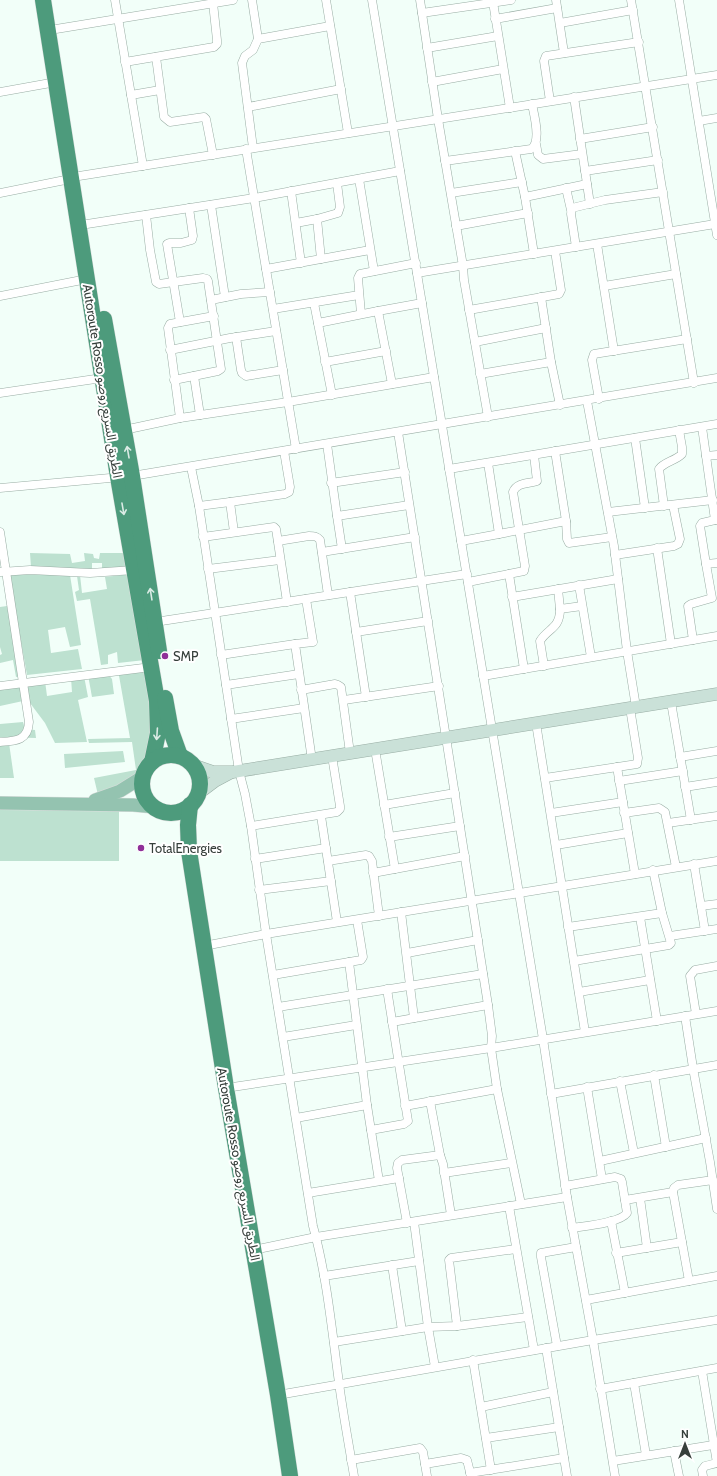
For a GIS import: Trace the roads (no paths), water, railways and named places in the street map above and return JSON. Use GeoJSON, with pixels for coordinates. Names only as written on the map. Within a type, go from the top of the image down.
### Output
{"type":"FeatureCollection","features":[{"type":"Feature","properties":{"kind":"highway","name":"Autoroute Rosso الطريق السريع روصو"},"geometry":{"type":"LineString","coordinates":[[43,0],[56,82],[75,177],[87,224],[124,430],[125,477],[134,570],[157,701],[158,722],[156,745],[148,769]]}},
{"type":"Feature","properties":{"kind":"highway","name":"Autoroute Rosso الطريق السريع روصو"},"geometry":{"type":"LineString","coordinates":[[52,0],[87,280],[102,378],[125,477],[155,622],[171,731],[187,761]]}},
{"type":"Feature","properties":{"kind":"highway"},"geometry":{"type":"LineString","coordinates":[[167,755],[187,761],[198,772],[200,780],[195,799],[180,811],[162,810],[148,801],[142,785],[148,769],[159,758],[167,755]]}},
{"type":"Feature","properties":{"kind":"highway","name":"Autoroute Rosso الطريق السريع روصو"},"geometry":{"type":"LineString","coordinates":[[195,799],[188,825],[189,851],[226,1088],[278,1395],[290,1476]]}},
{"type":"Feature","properties":{"kind":"highway","name":"Autoroute Rosso الطريق السريع روصو"},"geometry":{"type":"LineString","coordinates":[[162,810],[183,836],[189,851]]}},
{"type":"Feature","properties":{"kind":"main road"},"geometry":{"type":"LineString","coordinates":[[84,803],[111,796],[148,769]]}},
{"type":"Feature","properties":{"kind":"main road"},"geometry":{"type":"LineString","coordinates":[[0,803],[84,803],[133,805],[162,810]]}},
{"type":"Feature","properties":{"kind":"street"},"geometry":{"type":"LineString","coordinates":[[115,0],[143,166]]}},
{"type":"Feature","properties":{"kind":"street"},"geometry":{"type":"LineString","coordinates":[[56,29],[118,19],[188,4],[232,0]]}},
{"type":"Feature","properties":{"kind":"street"},"geometry":{"type":"LineString","coordinates":[[252,0],[258,39],[253,50],[242,60],[248,107],[249,149],[254,198],[296,449]]}},
{"type":"Feature","properties":{"kind":"street"},"geometry":{"type":"LineString","coordinates":[[326,0],[348,133]]}},
{"type":"Feature","properties":{"kind":"street"},"geometry":{"type":"LineString","coordinates":[[372,0],[468,578],[543,1039],[565,1186],[593,1340],[615,1476]]}},
{"type":"Feature","properties":{"kind":"street"},"geometry":{"type":"LineString","coordinates":[[420,0],[464,280],[488,417]]}},
{"type":"Feature","properties":{"kind":"street"},"geometry":{"type":"LineString","coordinates":[[422,13],[511,0]]}},
{"type":"Feature","properties":{"kind":"street"},"geometry":{"type":"LineString","coordinates":[[631,0],[694,383]]}},
{"type":"Feature","properties":{"kind":"street"},"geometry":{"type":"LineString","coordinates":[[679,0],[699,121],[714,195],[715,224],[717,234]]}},
{"type":"Feature","properties":{"kind":"street"},"geometry":{"type":"LineString","coordinates":[[492,2],[510,108]]}},
{"type":"Feature","properties":{"kind":"street"},"geometry":{"type":"LineString","coordinates":[[125,62],[214,48],[217,40],[212,3]]}},
{"type":"Feature","properties":{"kind":"street"},"geometry":{"type":"LineString","coordinates":[[495,19],[557,4],[564,53]]}},
{"type":"Feature","properties":{"kind":"street"},"geometry":{"type":"LineString","coordinates":[[560,24],[633,10]]}},
{"type":"Feature","properties":{"kind":"street"},"geometry":{"type":"LineString","coordinates":[[258,39],[330,26]]}},
{"type":"Feature","properties":{"kind":"street"},"geometry":{"type":"LineString","coordinates":[[427,48],[498,36]]}},
{"type":"Feature","properties":{"kind":"street"},"geometry":{"type":"LineString","coordinates":[[550,101],[544,61],[546,56],[639,42]]}},
{"type":"Feature","properties":{"kind":"street"},"geometry":{"type":"LineString","coordinates":[[156,57],[162,112],[164,117],[170,122],[204,117],[207,120],[212,155]]}},
{"type":"Feature","properties":{"kind":"street"},"geometry":{"type":"LineString","coordinates":[[432,82],[504,69]]}},
{"type":"Feature","properties":{"kind":"street"},"geometry":{"type":"LineString","coordinates":[[0,193],[75,177],[717,75]]}},
{"type":"Feature","properties":{"kind":"street"},"geometry":{"type":"LineString","coordinates":[[0,92],[56,82]]}},
{"type":"Feature","properties":{"kind":"street"},"geometry":{"type":"LineString","coordinates":[[248,107],[341,89]]}},
{"type":"Feature","properties":{"kind":"street"},"geometry":{"type":"LineString","coordinates":[[131,95],[160,90]]}},
{"type":"Feature","properties":{"kind":"street"},"geometry":{"type":"LineString","coordinates":[[574,97],[590,204]]}},
{"type":"Feature","properties":{"kind":"street"},"geometry":{"type":"LineString","coordinates":[[532,104],[537,134],[536,144],[538,154],[543,159],[582,154]]}},
{"type":"Feature","properties":{"kind":"street"},"geometry":{"type":"LineString","coordinates":[[699,121],[717,118]]}},
{"type":"Feature","properties":{"kind":"street"},"geometry":{"type":"LineString","coordinates":[[580,139],[652,127]]}},
{"type":"Feature","properties":{"kind":"street"},"geometry":{"type":"LineString","coordinates":[[445,161],[531,149],[536,144]]}},
{"type":"Feature","properties":{"kind":"street"},"geometry":{"type":"LineString","coordinates":[[516,151],[534,254]]}},
{"type":"Feature","properties":{"kind":"street"},"geometry":{"type":"LineString","coordinates":[[585,171],[658,160]]}},
{"type":"Feature","properties":{"kind":"street"},"geometry":{"type":"LineString","coordinates":[[87,224],[254,198],[400,171]]}},
{"type":"Feature","properties":{"kind":"street"},"geometry":{"type":"LineString","coordinates":[[359,179],[374,270]]}},
{"type":"Feature","properties":{"kind":"street"},"geometry":{"type":"LineString","coordinates":[[451,193],[522,182]]}},
{"type":"Feature","properties":{"kind":"street"},"geometry":{"type":"LineString","coordinates":[[296,223],[317,219],[338,212],[340,210],[337,183]]}},
{"type":"Feature","properties":{"kind":"street"},"geometry":{"type":"LineString","coordinates":[[525,196],[587,184]]}},
{"type":"Feature","properties":{"kind":"street"},"geometry":{"type":"LineString","coordinates":[[566,188],[571,210],[576,247]]}},
{"type":"Feature","properties":{"kind":"street"},"geometry":{"type":"LineString","coordinates":[[291,191],[301,263]]}},
{"type":"Feature","properties":{"kind":"street"},"geometry":{"type":"LineString","coordinates":[[571,210],[572,208],[605,200],[663,192]]}},
{"type":"Feature","properties":{"kind":"street"},"geometry":{"type":"LineString","coordinates":[[212,205],[225,297]]}},
{"type":"Feature","properties":{"kind":"street"},"geometry":{"type":"LineString","coordinates":[[180,322],[167,244],[182,243],[192,240],[193,236],[189,208]]}},
{"type":"Feature","properties":{"kind":"street"},"geometry":{"type":"LineString","coordinates":[[456,226],[528,213]]}},
{"type":"Feature","properties":{"kind":"street"},"geometry":{"type":"LineString","coordinates":[[146,215],[155,280],[159,284],[205,278],[208,281],[214,316],[221,369],[218,371],[174,380]]}},
{"type":"Feature","properties":{"kind":"street"},"geometry":{"type":"LineString","coordinates":[[317,219],[321,259]]}},
{"type":"Feature","properties":{"kind":"street"},"geometry":{"type":"LineString","coordinates":[[417,273],[715,224]]}},
{"type":"Feature","properties":{"kind":"street"},"geometry":{"type":"LineString","coordinates":[[597,244],[614,351]]}},
{"type":"Feature","properties":{"kind":"street"},"geometry":{"type":"LineString","coordinates":[[266,269],[370,250]]}},
{"type":"Feature","properties":{"kind":"street"},"geometry":{"type":"LineString","coordinates":[[469,310],[559,294],[561,292],[555,251]]}},
{"type":"Feature","properties":{"kind":"street"},"geometry":{"type":"LineString","coordinates":[[361,314],[359,276],[361,273],[416,263]]}},
{"type":"Feature","properties":{"kind":"street"},"geometry":{"type":"LineString","coordinates":[[604,286],[676,274]]}},
{"type":"Feature","properties":{"kind":"street"},"geometry":{"type":"LineString","coordinates":[[0,296],[87,280]]}},
{"type":"Feature","properties":{"kind":"street"},"geometry":{"type":"LineString","coordinates":[[211,300],[241,294],[270,292]]}},
{"type":"Feature","properties":{"kind":"street"},"geometry":{"type":"LineString","coordinates":[[272,310],[359,296]]}},
{"type":"Feature","properties":{"kind":"street"},"geometry":{"type":"LineString","coordinates":[[541,297],[551,362],[560,405]]}},
{"type":"Feature","properties":{"kind":"street"},"geometry":{"type":"LineString","coordinates":[[314,303],[332,395]]}},
{"type":"Feature","properties":{"kind":"street"},"geometry":{"type":"LineString","coordinates":[[318,323],[422,303]]}},
{"type":"Feature","properties":{"kind":"street"},"geometry":{"type":"LineString","coordinates":[[378,311],[392,384]]}},
{"type":"Feature","properties":{"kind":"street"},"geometry":{"type":"LineString","coordinates":[[180,418],[168,328],[170,324],[214,316]]}},
{"type":"Feature","properties":{"kind":"street"},"geometry":{"type":"LineString","coordinates":[[475,342],[546,328]]}},
{"type":"Feature","properties":{"kind":"street"},"geometry":{"type":"LineString","coordinates":[[170,350],[218,340],[276,331]]}},
{"type":"Feature","properties":{"kind":"street"},"geometry":{"type":"LineString","coordinates":[[236,337],[241,370],[246,376],[283,370]]}},
{"type":"Feature","properties":{"kind":"street"},"geometry":{"type":"LineString","coordinates":[[599,399],[592,360],[592,356],[594,354],[687,339]]}},
{"type":"Feature","properties":{"kind":"street"},"geometry":{"type":"LineString","coordinates":[[325,362],[386,351]]}},
{"type":"Feature","properties":{"kind":"street"},"geometry":{"type":"LineString","coordinates":[[480,374],[551,362]]}},
{"type":"Feature","properties":{"kind":"street"},"geometry":{"type":"LineString","coordinates":[[194,376],[200,415]]}},
{"type":"Feature","properties":{"kind":"street"},"geometry":{"type":"LineString","coordinates":[[124,430],[180,418],[332,395],[434,377]]}},
{"type":"Feature","properties":{"kind":"street"},"geometry":{"type":"LineString","coordinates":[[0,393],[102,378]]}},
{"type":"Feature","properties":{"kind":"street"},"geometry":{"type":"LineString","coordinates":[[0,488],[125,477],[191,467],[717,378]]}},
{"type":"Feature","properties":{"kind":"street"},"geometry":{"type":"LineString","coordinates":[[545,778],[634,765],[638,762],[627,651],[615,555],[587,401]]}},
{"type":"Feature","properties":{"kind":"street"},"geometry":{"type":"LineString","coordinates":[[449,469],[717,424]]}},
{"type":"Feature","properties":{"kind":"street"},"geometry":{"type":"LineString","coordinates":[[693,640],[688,606],[712,598],[700,526],[702,522],[716,520],[702,427]]}},
{"type":"Feature","properties":{"kind":"street"},"geometry":{"type":"LineString","coordinates":[[664,506],[659,469],[662,465],[678,458],[682,454],[679,430]]}},
{"type":"Feature","properties":{"kind":"street"},"geometry":{"type":"LineString","coordinates":[[398,432],[488,1005],[492,1036],[491,1048],[497,1089],[511,1163],[521,1204]]}},
{"type":"Feature","properties":{"kind":"street"},"geometry":{"type":"LineString","coordinates":[[635,438],[645,508]]}},
{"type":"Feature","properties":{"kind":"street"},"geometry":{"type":"LineString","coordinates":[[327,444],[331,483],[342,549]]}},
{"type":"Feature","properties":{"kind":"street"},"geometry":{"type":"LineString","coordinates":[[199,506],[285,494],[289,492],[290,487],[284,451]]}},
{"type":"Feature","properties":{"kind":"street"},"geometry":{"type":"LineString","coordinates":[[555,451],[566,521],[567,539],[569,543],[612,537]]}},
{"type":"Feature","properties":{"kind":"street"},"geometry":{"type":"LineString","coordinates":[[155,622],[422,581],[521,572],[525,568],[513,492],[516,487],[521,484],[537,481],[534,455]]}},
{"type":"Feature","properties":{"kind":"street"},"geometry":{"type":"LineString","coordinates":[[706,456],[717,455]]}},
{"type":"Feature","properties":{"kind":"street"},"geometry":{"type":"LineString","coordinates":[[488,463],[499,534]]}},
{"type":"Feature","properties":{"kind":"street"},"geometry":{"type":"LineString","coordinates":[[191,467],[199,506],[226,685],[236,772],[245,794],[251,826],[259,890],[313,1226],[324,1276],[354,1476]]}},
{"type":"Feature","properties":{"kind":"street"},"geometry":{"type":"LineString","coordinates":[[331,483],[405,472]]}},
{"type":"Feature","properties":{"kind":"street"},"geometry":{"type":"LineString","coordinates":[[608,512],[713,500]]}},
{"type":"Feature","properties":{"kind":"street"},"geometry":{"type":"LineString","coordinates":[[230,502],[234,532]]}},
{"type":"Feature","properties":{"kind":"street"},"geometry":{"type":"LineString","coordinates":[[336,516],[409,505]]}},
{"type":"Feature","properties":{"kind":"street"},"geometry":{"type":"LineString","coordinates":[[615,555],[674,546],[678,544],[680,539],[673,505]]}},
{"type":"Feature","properties":{"kind":"street"},"geometry":{"type":"LineString","coordinates":[[461,541],[566,521]]}},
{"type":"Feature","properties":{"kind":"street"},"geometry":{"type":"LineString","coordinates":[[203,537],[274,527],[276,529],[287,602]]}},
{"type":"Feature","properties":{"kind":"street"},"geometry":{"type":"LineString","coordinates":[[0,532],[3,572],[29,722],[27,731],[20,739],[16,741],[0,742]]}},
{"type":"Feature","properties":{"kind":"street"},"geometry":{"type":"LineString","coordinates":[[278,541],[314,536],[320,540],[328,595]]}},
{"type":"Feature","properties":{"kind":"street"},"geometry":{"type":"LineString","coordinates":[[322,552],[414,537]]}},
{"type":"Feature","properties":{"kind":"street"},"geometry":{"type":"LineString","coordinates":[[657,548],[671,644]]}},
{"type":"Feature","properties":{"kind":"street"},"geometry":{"type":"LineString","coordinates":[[208,569],[280,560]]}},
{"type":"Feature","properties":{"kind":"street"},"geometry":{"type":"LineString","coordinates":[[706,564],[717,563]]}},
{"type":"Feature","properties":{"kind":"street"},"geometry":{"type":"LineString","coordinates":[[3,572],[30,570],[90,573],[134,570]]}},
{"type":"Feature","properties":{"kind":"street"},"geometry":{"type":"LineString","coordinates":[[509,574],[524,669]]}},
{"type":"Feature","properties":{"kind":"street"},"geometry":{"type":"LineString","coordinates":[[512,597],[618,579]]}},
{"type":"Feature","properties":{"kind":"street"},"geometry":{"type":"LineString","coordinates":[[579,586],[591,657]]}},
{"type":"Feature","properties":{"kind":"street"},"geometry":{"type":"LineString","coordinates":[[544,666],[540,641],[556,625],[559,618],[560,609],[558,589]]}},
{"type":"Feature","properties":{"kind":"street"},"geometry":{"type":"LineString","coordinates":[[350,592],[366,698]]}},
{"type":"Feature","properties":{"kind":"street"},"geometry":{"type":"LineString","coordinates":[[221,655],[313,642],[306,599]]}},
{"type":"Feature","properties":{"kind":"street"},"geometry":{"type":"LineString","coordinates":[[560,609],[582,606]]}},
{"type":"Feature","properties":{"kind":"street"},"geometry":{"type":"LineString","coordinates":[[356,632],[428,621]]}},
{"type":"Feature","properties":{"kind":"street"},"geometry":{"type":"LineString","coordinates":[[483,676],[717,636]]}},
{"type":"Feature","properties":{"kind":"street"},"geometry":{"type":"LineString","coordinates":[[294,644],[312,760]]}},
{"type":"Feature","properties":{"kind":"street"},"geometry":{"type":"LineString","coordinates":[[0,686],[152,667]]}},
{"type":"Feature","properties":{"kind":"street"},"geometry":{"type":"LineString","coordinates":[[226,685],[299,674]]}},
{"type":"Feature","properties":{"kind":"street"},"geometry":{"type":"LineString","coordinates":[[301,690],[335,684],[338,685],[342,691],[344,700],[350,753]]}},
{"type":"Feature","properties":{"kind":"street"},"geometry":{"type":"LineString","coordinates":[[344,700],[366,698],[438,686]]}},
{"type":"Feature","properties":{"kind":"street"},"geometry":{"type":"LineString","coordinates":[[187,761],[213,772],[236,772],[717,694]]}},
{"type":"Feature","properties":{"kind":"street"},"geometry":{"type":"LineString","coordinates":[[671,702],[691,820]]}},
{"type":"Feature","properties":{"kind":"street"},"geometry":{"type":"LineString","coordinates":[[231,719],[304,708]]}},
{"type":"Feature","properties":{"kind":"street"},"geometry":{"type":"LineString","coordinates":[[536,723],[585,1032]]}},
{"type":"Feature","properties":{"kind":"street"},"geometry":{"type":"LineString","coordinates":[[375,749],[389,837],[396,869]]}},
{"type":"Feature","properties":{"kind":"street"},"geometry":{"type":"LineString","coordinates":[[680,757],[717,751]]}},
{"type":"Feature","properties":{"kind":"street"},"geometry":{"type":"LineString","coordinates":[[251,826],[321,816],[337,812],[340,809],[332,756]]}},
{"type":"Feature","properties":{"kind":"street"},"geometry":{"type":"LineString","coordinates":[[617,767],[635,874]]}},
{"type":"Feature","properties":{"kind":"street"},"geometry":{"type":"LineString","coordinates":[[619,781],[683,771]]}},
{"type":"Feature","properties":{"kind":"street"},"geometry":{"type":"LineString","coordinates":[[195,799],[215,781],[236,772]]}},
{"type":"Feature","properties":{"kind":"street"},"geometry":{"type":"LineString","coordinates":[[685,787],[717,782]]}},
{"type":"Feature","properties":{"kind":"street"},"geometry":{"type":"LineString","coordinates":[[384,805],[455,793]]}},
{"type":"Feature","properties":{"kind":"street"},"geometry":{"type":"LineString","coordinates":[[551,814],[623,802]]}},
{"type":"Feature","properties":{"kind":"street"},"geometry":{"type":"LineString","coordinates":[[624,813],[659,808],[665,812],[676,867]]}},
{"type":"Feature","properties":{"kind":"street"},"geometry":{"type":"LineString","coordinates":[[321,816],[337,922]]}},
{"type":"Feature","properties":{"kind":"street"},"geometry":{"type":"LineString","coordinates":[[668,823],[717,816]]}},
{"type":"Feature","properties":{"kind":"street"},"geometry":{"type":"LineString","coordinates":[[389,837],[460,826]]}},
{"type":"Feature","properties":{"kind":"street"},"geometry":{"type":"LineString","coordinates":[[556,845],[628,833]]}},
{"type":"Feature","properties":{"kind":"street"},"geometry":{"type":"LineString","coordinates":[[255,859],[326,848]]}},
{"type":"Feature","properties":{"kind":"street"},"geometry":{"type":"LineString","coordinates":[[328,861],[366,855],[369,856],[372,861],[379,916]]}},
{"type":"Feature","properties":{"kind":"street"},"geometry":{"type":"LineString","coordinates":[[373,873],[465,856]]}},
{"type":"Feature","properties":{"kind":"street"},"geometry":{"type":"LineString","coordinates":[[204,946],[337,922],[357,920],[717,860]]}},
{"type":"Feature","properties":{"kind":"street"},"geometry":{"type":"LineString","coordinates":[[694,864],[705,931]]}},
{"type":"Feature","properties":{"kind":"street"},"geometry":{"type":"LineString","coordinates":[[574,961],[669,945],[671,943],[662,913],[654,870]]}},
{"type":"Feature","properties":{"kind":"street"},"geometry":{"type":"LineString","coordinates":[[259,890],[330,881]]}},
{"type":"Feature","properties":{"kind":"street"},"geometry":{"type":"LineString","coordinates":[[701,906],[717,904]]}},
{"type":"Feature","properties":{"kind":"street"},"geometry":{"type":"LineString","coordinates":[[401,912],[414,1018]]}},
{"type":"Feature","properties":{"kind":"street"},"geometry":{"type":"LineString","coordinates":[[568,927],[662,913]]}},
{"type":"Feature","properties":{"kind":"street"},"geometry":{"type":"LineString","coordinates":[[640,917],[657,1021]]}},
{"type":"Feature","properties":{"kind":"street"},"geometry":{"type":"LineString","coordinates":[[273,975],[361,960],[363,957],[357,920]]}},
{"type":"Feature","properties":{"kind":"street"},"geometry":{"type":"LineString","coordinates":[[670,936],[717,929]]}},
{"type":"Feature","properties":{"kind":"street"},"geometry":{"type":"LineString","coordinates":[[407,953],[478,940]]}},
{"type":"Feature","properties":{"kind":"street"},"geometry":{"type":"LineString","coordinates":[[349,962],[366,1105],[380,1181]]}},
{"type":"Feature","properties":{"kind":"street"},"geometry":{"type":"LineString","coordinates":[[696,1014],[690,976],[695,970],[717,966]]}},
{"type":"Feature","properties":{"kind":"street"},"geometry":{"type":"LineString","coordinates":[[278,1007],[483,974]]}},
{"type":"Feature","properties":{"kind":"street"},"geometry":{"type":"LineString","coordinates":[[579,992],[650,980]]}},
{"type":"Feature","properties":{"kind":"street"},"geometry":{"type":"LineString","coordinates":[[371,1130],[407,1124],[408,1121],[387,989]]}},
{"type":"Feature","properties":{"kind":"street"},"geometry":{"type":"LineString","coordinates":[[392,1022],[488,1005]]}},
{"type":"Feature","properties":{"kind":"street"},"geometry":{"type":"LineString","coordinates":[[226,1088],[491,1048],[717,1011]]}},
{"type":"Feature","properties":{"kind":"street"},"geometry":{"type":"LineString","coordinates":[[685,1016],[706,1138],[714,1161],[713,1180],[717,1205]]}},
{"type":"Feature","properties":{"kind":"street"},"geometry":{"type":"LineString","coordinates":[[283,1037],[356,1025]]}},
{"type":"Feature","properties":{"kind":"street"},"geometry":{"type":"LineString","coordinates":[[551,1094],[717,1065]]}},
{"type":"Feature","properties":{"kind":"street"},"geometry":{"type":"LineString","coordinates":[[654,1075],[666,1147]]}},
{"type":"Feature","properties":{"kind":"street"},"geometry":{"type":"LineString","coordinates":[[620,1081],[634,1154]]}},
{"type":"Feature","properties":{"kind":"street"},"geometry":{"type":"LineString","coordinates":[[587,1087],[602,1179]]}},
{"type":"Feature","properties":{"kind":"street"},"geometry":{"type":"LineString","coordinates":[[405,1106],[497,1089]]}},
{"type":"Feature","properties":{"kind":"street"},"geometry":{"type":"LineString","coordinates":[[430,1101],[451,1215]]}},
{"type":"Feature","properties":{"kind":"street"},"geometry":{"type":"LineString","coordinates":[[296,1118],[366,1105]]}},
{"type":"Feature","properties":{"kind":"street"},"geometry":{"type":"LineString","coordinates":[[600,1161],[706,1138]]}},
{"type":"Feature","properties":{"kind":"street"},"geometry":{"type":"LineString","coordinates":[[435,1367],[419,1261],[397,1168],[398,1163],[402,1160],[440,1155]]}},
{"type":"Feature","properties":{"kind":"street"},"geometry":{"type":"LineString","coordinates":[[444,1173],[511,1163]]}},
{"type":"Feature","properties":{"kind":"street"},"geometry":{"type":"LineString","coordinates":[[565,1186],[615,1177],[621,1179],[625,1200],[627,1213],[624,1217],[611,1221],[572,1228]]}},
{"type":"Feature","properties":{"kind":"street"},"geometry":{"type":"LineString","coordinates":[[308,1193],[399,1178]]}},
{"type":"Feature","properties":{"kind":"street"},"geometry":{"type":"LineString","coordinates":[[688,1281],[673,1192],[674,1188],[678,1185],[713,1180]]}},
{"type":"Feature","properties":{"kind":"street"},"geometry":{"type":"LineString","coordinates":[[625,1200],[673,1192]]}},
{"type":"Feature","properties":{"kind":"street"},"geometry":{"type":"LineString","coordinates":[[254,1250],[316,1237],[567,1196]]}},
{"type":"Feature","properties":{"kind":"street"},"geometry":{"type":"LineString","coordinates":[[640,1198],[647,1248]]}},
{"type":"Feature","properties":{"kind":"street"},"geometry":{"type":"LineString","coordinates":[[509,1206],[534,1350]]}},
{"type":"Feature","properties":{"kind":"street"},"geometry":{"type":"LineString","coordinates":[[611,1221],[625,1293]]}},
{"type":"Feature","properties":{"kind":"street"},"geometry":{"type":"LineString","coordinates":[[616,1253],[682,1242]]}},
{"type":"Feature","properties":{"kind":"street"},"geometry":{"type":"LineString","coordinates":[[557,1346],[541,1253],[576,1247]]}},
{"type":"Feature","properties":{"kind":"street"},"geometry":{"type":"LineString","coordinates":[[457,1326],[451,1258],[516,1249]]}},
{"type":"Feature","properties":{"kind":"street"},"geometry":{"type":"LineString","coordinates":[[324,1276],[419,1261]]}},
{"type":"Feature","properties":{"kind":"street"},"geometry":{"type":"LineString","coordinates":[[392,1265],[402,1331]]}},
{"type":"Feature","properties":{"kind":"street"},"geometry":{"type":"LineString","coordinates":[[586,1300],[717,1276]]}},
{"type":"Feature","properties":{"kind":"street"},"geometry":{"type":"LineString","coordinates":[[334,1342],[428,1327],[457,1326],[528,1317]]}},
{"type":"Feature","properties":{"kind":"street"},"geometry":{"type":"LineString","coordinates":[[278,1395],[473,1360],[717,1320]]}},
{"type":"Feature","properties":{"kind":"street"},"geometry":{"type":"LineString","coordinates":[[546,1348],[567,1476]]}},
{"type":"Feature","properties":{"kind":"street"},"geometry":{"type":"LineString","coordinates":[[473,1360],[492,1470]]}},
{"type":"Feature","properties":{"kind":"street"},"geometry":{"type":"LineString","coordinates":[[600,1389],[717,1368]]}},
{"type":"Feature","properties":{"kind":"street"},"geometry":{"type":"LineString","coordinates":[[702,1371],[717,1463],[705,1466],[702,1470],[703,1476]]}},
{"type":"Feature","properties":{"kind":"street"},"geometry":{"type":"LineString","coordinates":[[634,1383],[646,1455]]}},
{"type":"Feature","properties":{"kind":"street"},"geometry":{"type":"LineString","coordinates":[[480,1407],[553,1392]]}},
{"type":"Feature","properties":{"kind":"street"},"geometry":{"type":"LineString","coordinates":[[486,1438],[559,1427]]}},
{"type":"Feature","properties":{"kind":"street"},"geometry":{"type":"LineString","coordinates":[[613,1461],[713,1445]]}},
{"type":"Feature","properties":{"kind":"street"},"geometry":{"type":"LineString","coordinates":[[351,1460],[417,1448],[422,1449],[427,1476]]}},
{"type":"Feature","properties":{"kind":"street"},"geometry":{"type":"LineString","coordinates":[[674,1451],[679,1476]]}},
{"type":"Feature","properties":{"kind":"street"},"geometry":{"type":"LineString","coordinates":[[425,1464],[464,1458],[467,1460],[470,1475],[564,1458]]}},
{"type":"Feature","properties":{"kind":"place","name":"SMP"},"geometry":{"type":"Point","coordinates":[165,656]}},
{"type":"Feature","properties":{"kind":"place","name":"TotalEnergies"},"geometry":{"type":"Point","coordinates":[141,848]}}]}
